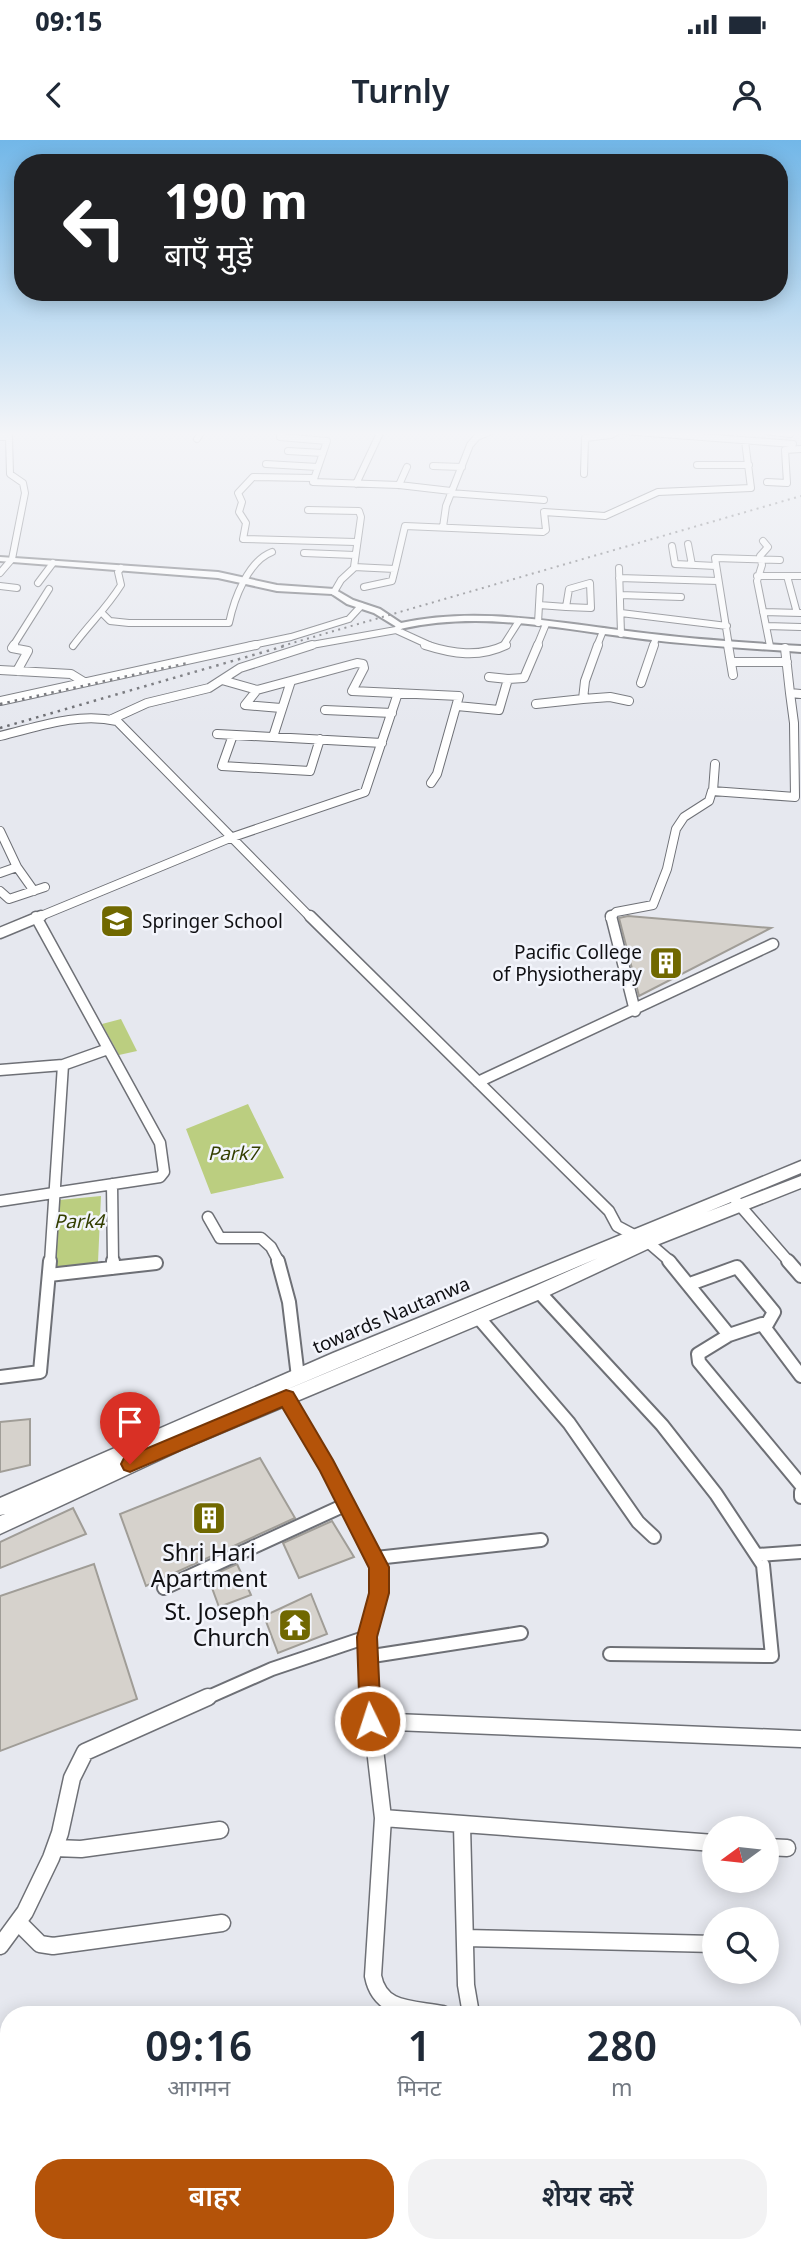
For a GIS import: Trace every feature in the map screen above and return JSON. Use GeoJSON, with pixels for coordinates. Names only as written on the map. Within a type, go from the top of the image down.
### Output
{"type":"FeatureCollection","features":[{"type":"Feature","properties":{"kind":"main road","name":"towards Nautanwa"},"geometry":{"type":"LineString","coordinates":[[0,1507],[298,1377],[637,1235],[736,1202],[800,1172]]}},
{"type":"Feature","properties":{"kind":"main road"},"geometry":{"type":"LineString","coordinates":[[0,1525],[81,1486],[539,1292],[637,1235]]}},
{"type":"Feature","properties":{"kind":"street"},"geometry":{"type":"LineString","coordinates":[[0,573],[12,559],[17,530]]}},
{"type":"Feature","properties":{"kind":"street"},"geometry":{"type":"LineString","coordinates":[[244,530],[242,539],[356,542]]}},
{"type":"Feature","properties":{"kind":"street"},"geometry":{"type":"LineString","coordinates":[[355,567],[358,530]]}},
{"type":"Feature","properties":{"kind":"street"},"geometry":{"type":"LineString","coordinates":[[364,587],[392,581],[403,530]]}},
{"type":"Feature","properties":{"kind":"street"},"geometry":{"type":"LineString","coordinates":[[494,530],[543,532],[546,530]]}},
{"type":"Feature","properties":{"kind":"street"},"geometry":{"type":"LineString","coordinates":[[760,559],[768,547],[763,541]]}},
{"type":"Feature","properties":{"kind":"street"},"geometry":{"type":"LineString","coordinates":[[688,544],[692,565]]}},
{"type":"Feature","properties":{"kind":"street"},"geometry":{"type":"LineString","coordinates":[[672,546],[674,564],[716,566]]}},
{"type":"Feature","properties":{"kind":"street"},"geometry":{"type":"LineString","coordinates":[[103,614],[110,621],[129,623],[229,623],[234,600],[261,556],[272,552]]}},
{"type":"Feature","properties":{"kind":"street"},"geometry":{"type":"LineString","coordinates":[[304,553],[355,555]]}},
{"type":"Feature","properties":{"kind":"street"},"geometry":{"type":"LineString","coordinates":[[733,675],[716,557],[780,560]]}},
{"type":"Feature","properties":{"kind":"street"},"geometry":{"type":"LineString","coordinates":[[0,559],[209,574],[277,588],[334,592],[377,611],[398,628],[437,651],[481,653],[498,650],[506,645],[519,621]]}},
{"type":"Feature","properties":{"kind":"street"},"geometry":{"type":"LineString","coordinates":[[760,559],[762,565],[757,576],[771,647]]}},
{"type":"Feature","properties":{"kind":"street"},"geometry":{"type":"LineString","coordinates":[[38,583],[52,563]]}},
{"type":"Feature","properties":{"kind":"street"},"geometry":{"type":"LineString","coordinates":[[334,592],[341,580],[355,567],[395,569]]}},
{"type":"Feature","properties":{"kind":"street"},"geometry":{"type":"LineString","coordinates":[[73,646],[92,621],[103,614],[121,585],[118,572],[121,568]]}},
{"type":"Feature","properties":{"kind":"street"},"geometry":{"type":"LineString","coordinates":[[619,568],[621,634]]}},
{"type":"Feature","properties":{"kind":"street"},"geometry":{"type":"LineString","coordinates":[[757,576],[801,576]]}},
{"type":"Feature","properties":{"kind":"street"},"geometry":{"type":"LineString","coordinates":[[763,612],[799,613],[786,576]]}},
{"type":"Feature","properties":{"kind":"street"},"geometry":{"type":"LineString","coordinates":[[619,578],[718,581]]}},
{"type":"Feature","properties":{"kind":"street"},"geometry":{"type":"LineString","coordinates":[[678,580],[685,621]]}},
{"type":"Feature","properties":{"kind":"street"},"geometry":{"type":"LineString","coordinates":[[539,605],[566,607],[591,608],[590,584],[569,589],[566,607]]}},
{"type":"Feature","properties":{"kind":"street"},"geometry":{"type":"LineString","coordinates":[[0,586],[18,588]]}},
{"type":"Feature","properties":{"kind":"street"},"geometry":{"type":"LineString","coordinates":[[489,677],[524,678],[542,624],[540,587]]}},
{"type":"Feature","properties":{"kind":"street"},"geometry":{"type":"LineString","coordinates":[[790,587],[801,588]]}},
{"type":"Feature","properties":{"kind":"street"},"geometry":{"type":"LineString","coordinates":[[17,671],[28,651],[12,648],[49,589]]}},
{"type":"Feature","properties":{"kind":"street"},"geometry":{"type":"LineString","coordinates":[[620,595],[681,597]]}},
{"type":"Feature","properties":{"kind":"street"},"geometry":{"type":"LineString","coordinates":[[0,701],[291,637],[349,619],[361,606]]}},
{"type":"Feature","properties":{"kind":"street"},"geometry":{"type":"LineString","coordinates":[[621,613],[727,626]]}},
{"type":"Feature","properties":{"kind":"street"},"geometry":{"type":"LineString","coordinates":[[112,719],[133,708],[211,687],[243,667],[345,636],[398,628],[432,618],[519,621],[656,638],[801,649]]}},
{"type":"Feature","properties":{"kind":"street"},"geometry":{"type":"LineString","coordinates":[[766,626],[801,627]]}},
{"type":"Feature","properties":{"kind":"street"},"geometry":{"type":"LineString","coordinates":[[583,699],[585,681],[603,631]]}},
{"type":"Feature","properties":{"kind":"street"},"geometry":{"type":"LineString","coordinates":[[641,683],[656,638]]}},
{"type":"Feature","properties":{"kind":"street"},"geometry":{"type":"LineString","coordinates":[[713,791],[795,797],[797,724],[785,648]]}},
{"type":"Feature","properties":{"kind":"street"},"geometry":{"type":"LineString","coordinates":[[732,662],[787,665],[801,669]]}},
{"type":"Feature","properties":{"kind":"street"},"geometry":{"type":"LineString","coordinates":[[222,680],[257,690],[347,665],[363,664],[364,668],[342,711]]}},
{"type":"Feature","properties":{"kind":"street"},"geometry":{"type":"LineString","coordinates":[[0,670],[71,674],[84,682]]}},
{"type":"Feature","properties":{"kind":"street"},"geometry":{"type":"LineString","coordinates":[[457,706],[499,710],[508,679]]}},
{"type":"Feature","properties":{"kind":"street"},"geometry":{"type":"LineString","coordinates":[[273,737],[292,681]]}},
{"type":"Feature","properties":{"kind":"street"},"geometry":{"type":"LineString","coordinates":[[257,690],[245,705],[281,708]]}},
{"type":"Feature","properties":{"kind":"street"},"geometry":{"type":"LineString","coordinates":[[352,691],[458,696],[437,774],[431,783]]}},
{"type":"Feature","properties":{"kind":"street"},"geometry":{"type":"LineString","coordinates":[[0,933],[230,838],[365,792],[398,693]]}},
{"type":"Feature","properties":{"kind":"street"},"geometry":{"type":"LineString","coordinates":[[790,693],[801,694]]}},
{"type":"Feature","properties":{"kind":"street"},"geometry":{"type":"LineString","coordinates":[[536,704],[610,697],[629,701]]}},
{"type":"Feature","properties":{"kind":"street"},"geometry":{"type":"LineString","coordinates":[[325,710],[392,713]]}},
{"type":"Feature","properties":{"kind":"street"},"geometry":{"type":"LineString","coordinates":[[0,736],[78,719],[117,721],[230,838],[609,1211],[617,1226],[637,1235],[690,1284],[729,1335]]}},
{"type":"Feature","properties":{"kind":"street"},"geometry":{"type":"LineString","coordinates":[[217,734],[382,743]]}},
{"type":"Feature","properties":{"kind":"street"},"geometry":{"type":"LineString","coordinates":[[233,735],[222,766],[310,771],[320,739]]}},
{"type":"Feature","properties":{"kind":"street"},"geometry":{"type":"LineString","coordinates":[[635,1011],[610,917],[615,912],[653,905],[667,869],[676,829],[684,817],[709,801],[713,791],[715,764]]}},
{"type":"Feature","properties":{"kind":"street"},"geometry":{"type":"LineString","coordinates":[[0,832],[5,853],[34,891]]}},
{"type":"Feature","properties":{"kind":"street"},"geometry":{"type":"LineString","coordinates":[[0,873],[17,867]]}},
{"type":"Feature","properties":{"kind":"street"},"geometry":{"type":"LineString","coordinates":[[0,891],[9,899],[45,887]]}},
{"type":"Feature","properties":{"kind":"street"},"geometry":{"type":"LineString","coordinates":[[0,1201],[160,1177],[164,1172],[160,1143],[36,917]]}},
{"type":"Feature","properties":{"kind":"street"},"geometry":{"type":"LineString","coordinates":[[478,1083],[773,944]]}},
{"type":"Feature","properties":{"kind":"street"},"geometry":{"type":"LineString","coordinates":[[0,1070],[63,1065],[108,1049]]}},
{"type":"Feature","properties":{"kind":"street"},"geometry":{"type":"LineString","coordinates":[[0,1377],[40,1372],[56,1192],[63,1065]]}},
{"type":"Feature","properties":{"kind":"street"},"geometry":{"type":"LineString","coordinates":[[113,1184],[113,1268]]}},
{"type":"Feature","properties":{"kind":"street"},"geometry":{"type":"LineString","coordinates":[[736,1202],[801,1276]]}},
{"type":"Feature","properties":{"kind":"street"},"geometry":{"type":"LineString","coordinates":[[208,1217],[219,1238],[261,1238],[274,1250],[279,1260],[290,1315],[298,1377]]}},
{"type":"Feature","properties":{"kind":"street"},"geometry":{"type":"LineString","coordinates":[[49,1275],[156,1263]]}},
{"type":"Feature","properties":{"kind":"street"},"geometry":{"type":"LineString","coordinates":[[690,1284],[737,1267],[774,1312],[766,1326]]}},
{"type":"Feature","properties":{"kind":"street"},"geometry":{"type":"LineString","coordinates":[[539,1292],[662,1425],[716,1494],[763,1565],[772,1657],[610,1654]]}},
{"type":"Feature","properties":{"kind":"street"},"geometry":{"type":"LineString","coordinates":[[478,1317],[550,1397],[598,1460],[641,1527],[653,1537]]}},
{"type":"Feature","properties":{"kind":"street"},"geometry":{"type":"LineString","coordinates":[[799,1369],[766,1326],[758,1324],[729,1335],[698,1354],[699,1362],[801,1485]]}},
{"type":"Feature","properties":{"kind":"street"},"geometry":{"type":"LineString","coordinates":[[286,1398],[376,1558],[380,1578],[379,1593],[367,1637],[366,1657],[370,1721],[383,1818],[373,1976],[380,1998],[387,2003],[402,2006]]}},
{"type":"Feature","properties":{"kind":"street"},"geometry":{"type":"LineString","coordinates":[[164,1588],[347,1504]]}},
{"type":"Feature","properties":{"kind":"street"},"geometry":{"type":"LineString","coordinates":[[376,1558],[541,1540]]}},
{"type":"Feature","properties":{"kind":"street"},"geometry":{"type":"LineString","coordinates":[[757,1555],[801,1552]]}},
{"type":"Feature","properties":{"kind":"street"},"geometry":{"type":"LineString","coordinates":[[366,1657],[521,1633]]}},
{"type":"Feature","properties":{"kind":"street"},"geometry":{"type":"LineString","coordinates":[[0,1946],[7,1942],[20,1924],[55,1848],[76,1765],[85,1752],[272,1669],[367,1637]]}},
{"type":"Feature","properties":{"kind":"street"},"geometry":{"type":"LineString","coordinates":[[370,1721],[801,1739]]}},
{"type":"Feature","properties":{"kind":"street"},"geometry":{"type":"LineString","coordinates":[[383,1818],[702,1842]]}},
{"type":"Feature","properties":{"kind":"street"},"geometry":{"type":"LineString","coordinates":[[462,1825],[466,1985],[470,2006]]}},
{"type":"Feature","properties":{"kind":"street"},"geometry":{"type":"LineString","coordinates":[[55,1848],[80,1849],[220,1830]]}},
{"type":"Feature","properties":{"kind":"street"},"geometry":{"type":"LineString","coordinates":[[779,1848],[787,1848]]}},
{"type":"Feature","properties":{"kind":"street"},"geometry":{"type":"LineString","coordinates":[[20,1924],[40,1944],[53,1946],[222,1923]]}},
{"type":"Feature","properties":{"kind":"street"},"geometry":{"type":"LineString","coordinates":[[465,1938],[702,1944]]}},
{"type":"Feature","properties":{"kind":"green space"},"geometry":{"type":"Polygon","coordinates":[[[121,1019],[137,1051],[119,1055],[102,1024],[121,1019]]]}},
{"type":"Feature","properties":{"kind":"green space","name":"Park7"},"geometry":{"type":"Polygon","coordinates":[[[248,1104],[284,1178],[211,1194],[186,1129],[248,1104]]]}},
{"type":"Feature","properties":{"kind":"green space","name":"Park4"},"geometry":{"type":"Polygon","coordinates":[[[101,1196],[98,1262],[56,1267],[59,1200],[101,1196]]]}},
{"type":"Feature","properties":{"kind":"building","name":"Pacific College of Physiotherapy"},"geometry":{"type":"Polygon","coordinates":[[[628,916],[771,928],[639,996],[619,918],[628,916]]]}},
{"type":"Feature","properties":{"kind":"building"},"geometry":{"type":"Polygon","coordinates":[[[30,1419],[30,1465],[0,1472],[0,1422],[30,1419]]]}},
{"type":"Feature","properties":{"kind":"building","name":"Shri Hari Apartment"},"geometry":{"type":"Polygon","coordinates":[[[260,1458],[295,1518],[146,1586],[120,1514],[260,1458]]]}},
{"type":"Feature","properties":{"kind":"building"},"geometry":{"type":"Polygon","coordinates":[[[73,1508],[86,1534],[0,1568],[0,1542],[73,1508]]]}},
{"type":"Feature","properties":{"kind":"building"},"geometry":{"type":"Polygon","coordinates":[[[332,1521],[354,1557],[299,1578],[283,1543],[332,1521]]]}},
{"type":"Feature","properties":{"kind":"building"},"geometry":{"type":"Polygon","coordinates":[[[94,1564],[137,1699],[0,1751],[0,1596],[94,1564]]]}},
{"type":"Feature","properties":{"kind":"building"},"geometry":{"type":"Polygon","coordinates":[[[237,1564],[251,1595],[219,1607],[208,1577],[237,1564]]]}},
{"type":"Feature","properties":{"kind":"building","name":"St. Joseph Church"},"geometry":{"type":"Polygon","coordinates":[[[311,1594],[327,1634],[278,1653],[264,1616],[311,1594]]]}},
{"type":"Feature","properties":{"kind":"railway"},"geometry":{"type":"LineString","coordinates":[[282,646],[685,530]]}},
{"type":"Feature","properties":{"kind":"railway"},"geometry":{"type":"LineString","coordinates":[[0,728],[288,645]]}},
{"type":"Feature","properties":{"kind":"railway"},"geometry":{"type":"LineString","coordinates":[[0,704],[188,663]]}},
{"type":"Feature","properties":{"kind":"place","name":"Springer School"},"geometry":{"type":"Point","coordinates":[117,921]}},
{"type":"Feature","properties":{"kind":"place","name":"Pacific College of Physiotherapy"},"geometry":{"type":"Point","coordinates":[666,963]}},
{"type":"Feature","properties":{"kind":"place","name":"Shri Hari Apartment"},"geometry":{"type":"Point","coordinates":[209,1518]}},
{"type":"Feature","properties":{"kind":"place","name":"St. Joseph Church"},"geometry":{"type":"Point","coordinates":[295,1625]}},
{"type":"Feature","properties":{"kind":"route"},"geometry":{"type":"LineString","coordinates":[[130,1464],[286,1398],[327,1465],[379,1567],[379,1593],[367,1637],[370,1721]]}}]}
